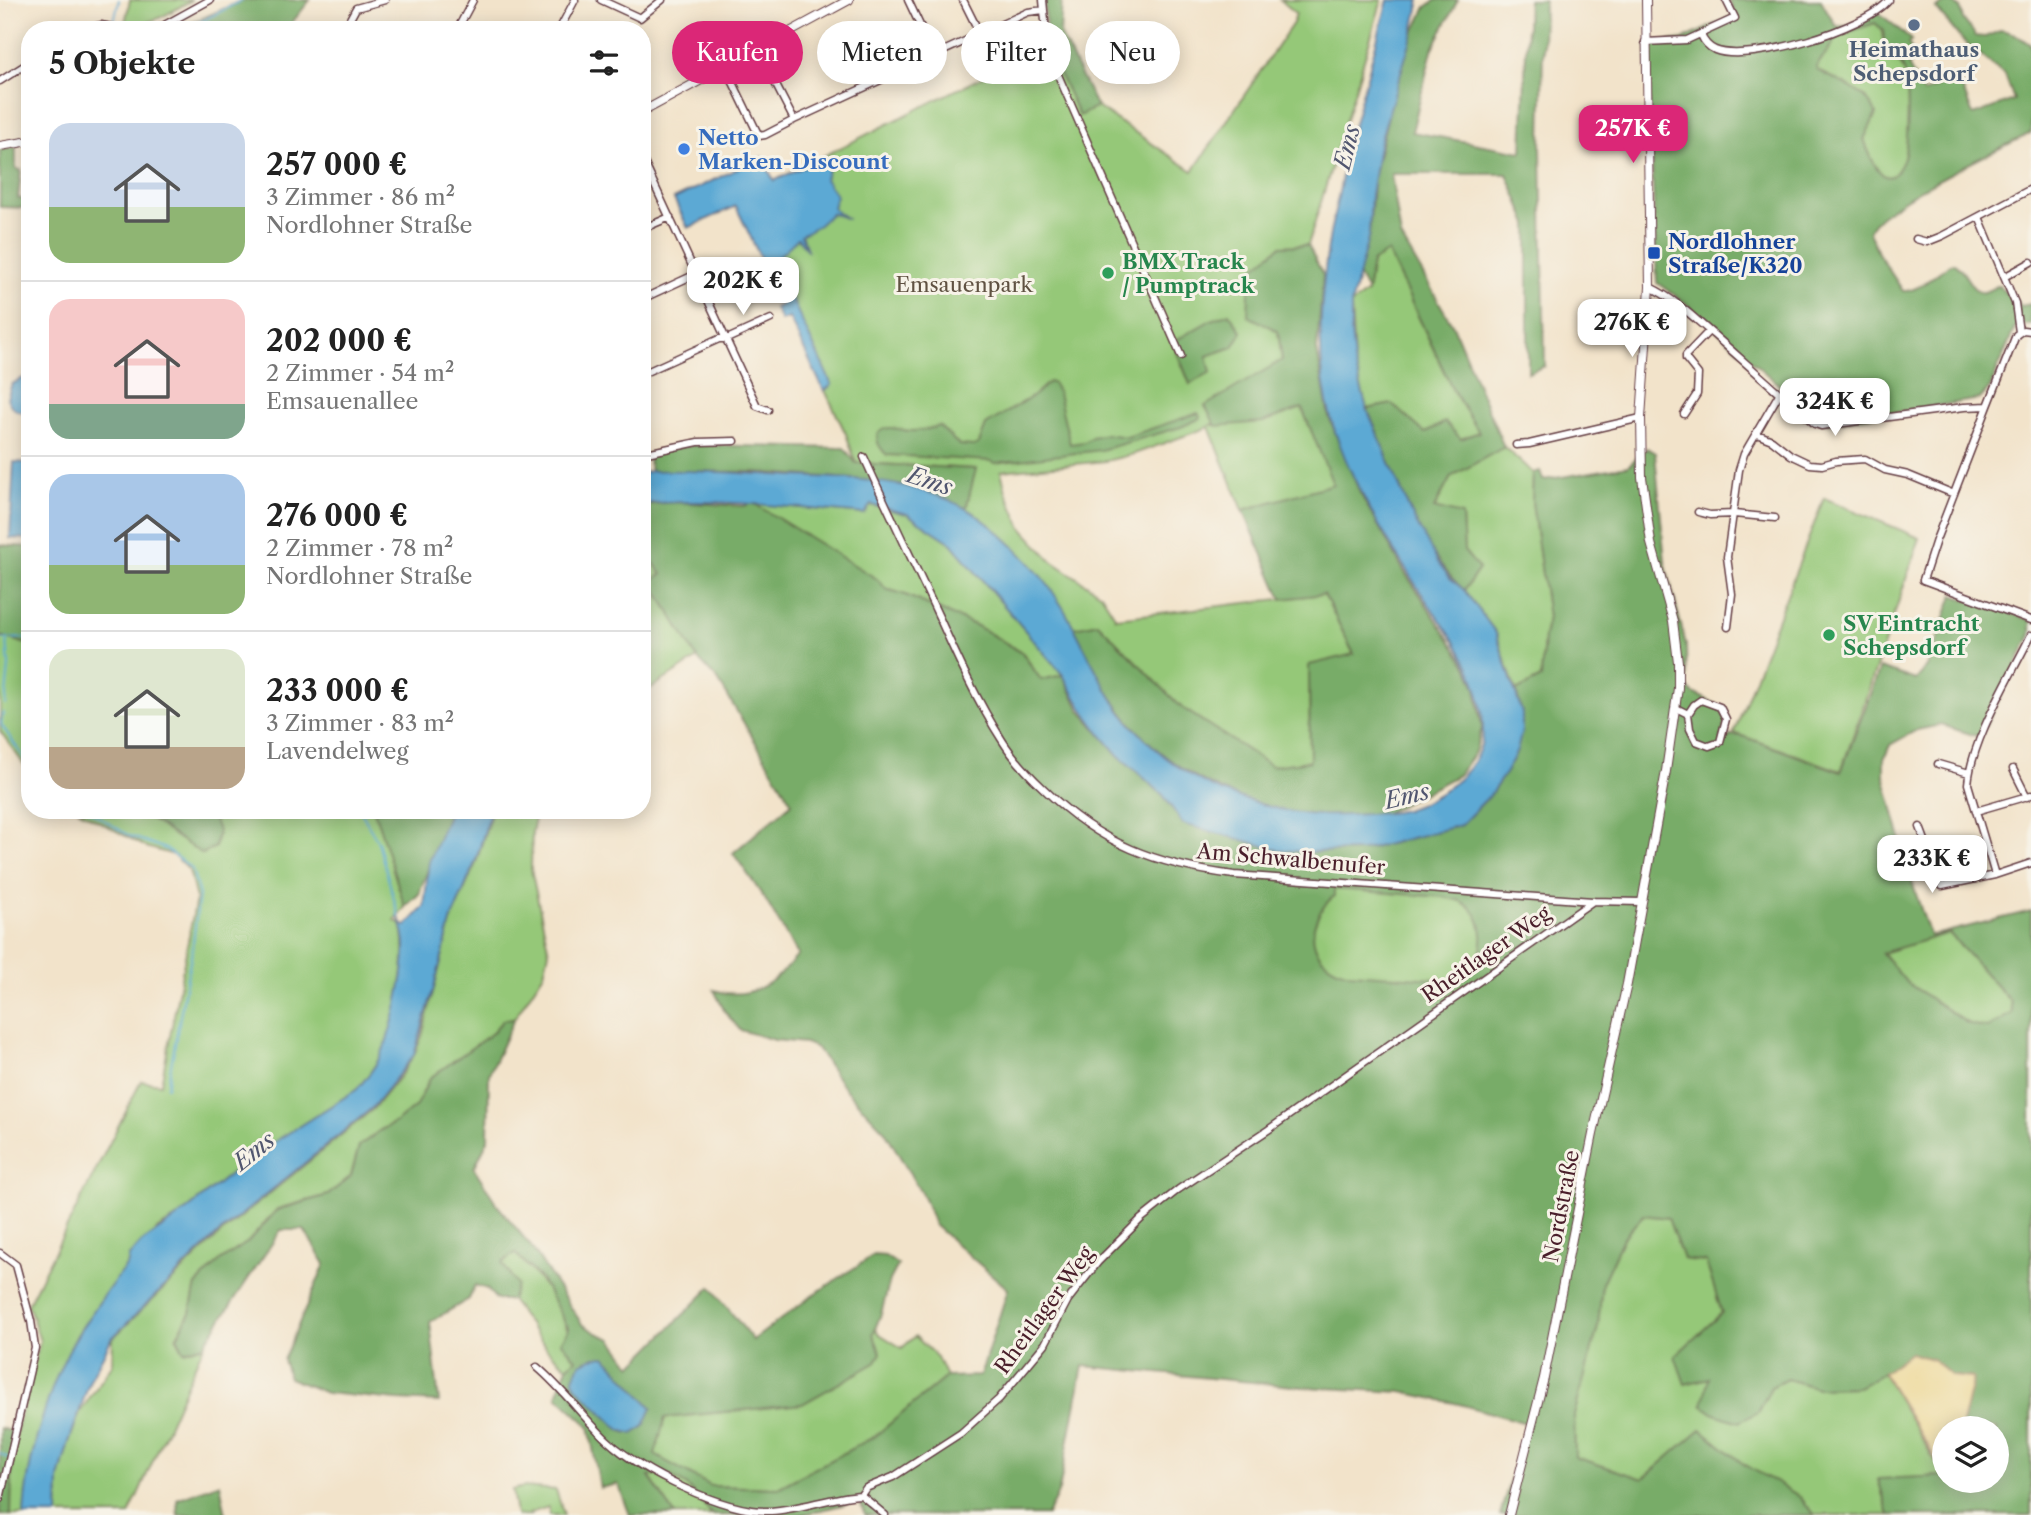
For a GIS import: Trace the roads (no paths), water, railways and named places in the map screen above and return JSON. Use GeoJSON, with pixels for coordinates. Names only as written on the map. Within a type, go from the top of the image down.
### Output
{"type":"FeatureCollection","features":[{"type":"Feature","properties":{"kind":"street"},"geometry":{"type":"LineString","coordinates":[[172,21],[210,0]]}},
{"type":"Feature","properties":{"kind":"street"},"geometry":{"type":"LineString","coordinates":[[349,21],[356,8],[385,0]]}},
{"type":"Feature","properties":{"kind":"street"},"geometry":{"type":"LineString","coordinates":[[462,21],[473,0]]}},
{"type":"Feature","properties":{"kind":"street"},"geometry":{"type":"LineString","coordinates":[[564,21],[575,0]]}},
{"type":"Feature","properties":{"kind":"street"},"geometry":{"type":"LineString","coordinates":[[601,0],[640,18],[662,0]]}},
{"type":"Feature","properties":{"kind":"street"},"geometry":{"type":"LineString","coordinates":[[803,25],[849,0]]}},
{"type":"Feature","properties":{"kind":"street"},"geometry":{"type":"LineString","coordinates":[[908,0],[918,21]]}},
{"type":"Feature","properties":{"kind":"street"},"geometry":{"type":"LineString","coordinates":[[963,0],[974,21]]}},
{"type":"Feature","properties":{"kind":"street"},"geometry":{"type":"LineString","coordinates":[[1043,0],[1048,52],[1181,356]]}},
{"type":"Feature","properties":{"kind":"street","name":"Nordstraße"},"geometry":{"type":"LineString","coordinates":[[1509,1515],[1544,1378],[1593,1134],[1627,985],[1676,708],[1678,662],[1673,621],[1651,543],[1642,477],[1641,418],[1650,286],[1646,0]]}},
{"type":"Feature","properties":{"kind":"street"},"geometry":{"type":"LineString","coordinates":[[1645,42],[1687,40],[1735,18],[1726,0]]}},
{"type":"Feature","properties":{"kind":"street"},"geometry":{"type":"LineString","coordinates":[[1701,35],[1706,44],[1715,50],[1731,54],[1766,51],[1845,27],[1873,14],[1889,0]]}},
{"type":"Feature","properties":{"kind":"street"},"geometry":{"type":"LineString","coordinates":[[1008,21],[1028,12],[1044,10]]}},
{"type":"Feature","properties":{"kind":"street"},"geometry":{"type":"LineString","coordinates":[[0,81],[21,68]]}},
{"type":"Feature","properties":{"kind":"street"},"geometry":{"type":"LineString","coordinates":[[651,107],[695,84]]}},
{"type":"Feature","properties":{"kind":"street"},"geometry":{"type":"LineString","coordinates":[[734,84],[759,136],[872,84]]}},
{"type":"Feature","properties":{"kind":"street"},"geometry":{"type":"LineString","coordinates":[[775,84],[794,120]]}},
{"type":"Feature","properties":{"kind":"street"},"geometry":{"type":"LineString","coordinates":[[0,146],[21,142]]}},
{"type":"Feature","properties":{"kind":"street"},"geometry":{"type":"LineString","coordinates":[[651,177],[757,406],[768,410]]}},
{"type":"Feature","properties":{"kind":"street"},"geometry":{"type":"LineString","coordinates":[[1916,239],[1927,242],[2031,189]]}},
{"type":"Feature","properties":{"kind":"street"},"geometry":{"type":"LineString","coordinates":[[651,225],[670,216]]}},
{"type":"Feature","properties":{"kind":"street"},"geometry":{"type":"LineString","coordinates":[[1979,217],[2015,303],[2019,332],[1988,406],[1923,580],[2031,620]]}},
{"type":"Feature","properties":{"kind":"street"},"geometry":{"type":"LineString","coordinates":[[2004,277],[2031,262]]}},
{"type":"Feature","properties":{"kind":"street"},"geometry":{"type":"LineString","coordinates":[[651,295],[696,274]]}},
{"type":"Feature","properties":{"kind":"street"},"geometry":{"type":"LineString","coordinates":[[1650,286],[1667,295],[1815,424],[1821,426],[1988,406]]}},
{"type":"Feature","properties":{"kind":"street"},"geometry":{"type":"LineString","coordinates":[[651,370],[771,319]]}},
{"type":"Feature","properties":{"kind":"street"},"geometry":{"type":"LineString","coordinates":[[1684,414],[1697,394],[1698,374],[1686,359],[1686,355],[1709,331]]}},
{"type":"Feature","properties":{"kind":"street"},"geometry":{"type":"LineString","coordinates":[[2019,332],[2031,331]]}},
{"type":"Feature","properties":{"kind":"street"},"geometry":{"type":"LineString","coordinates":[[1728,627],[1732,594],[1727,557],[1741,462],[1779,394]]}},
{"type":"Feature","properties":{"kind":"street"},"geometry":{"type":"LineString","coordinates":[[1516,444],[1529,444],[1641,418]]}},
{"type":"Feature","properties":{"kind":"street"},"geometry":{"type":"LineString","coordinates":[[1757,434],[1772,440],[1791,455],[1810,464],[1865,459],[1885,470],[1908,475],[1954,494]]}},
{"type":"Feature","properties":{"kind":"street"},"geometry":{"type":"LineString","coordinates":[[651,452],[698,442],[735,441]]}},
{"type":"Feature","properties":{"kind":"street","name":"Am Schwalbenufer"},"geometry":{"type":"LineString","coordinates":[[864,457],[980,702],[1003,743],[1017,761],[1071,814],[1091,829],[1132,851],[1183,866],[1234,875],[1593,901],[1642,902]]}},
{"type":"Feature","properties":{"kind":"street"},"geometry":{"type":"LineString","coordinates":[[1698,512],[1776,518]]}},
{"type":"Feature","properties":{"kind":"street"},"geometry":{"type":"LineString","coordinates":[[1995,875],[1968,784],[1969,774],[1980,737],[2031,635]]}},
{"type":"Feature","properties":{"kind":"street"},"geometry":{"type":"LineString","coordinates":[[1701,700],[1720,707],[1726,719],[1720,742],[1709,746],[1696,741],[1690,729],[1689,714],[1701,700]]}},
{"type":"Feature","properties":{"kind":"street"},"geometry":{"type":"LineString","coordinates":[[1676,708],[1689,714]]}},
{"type":"Feature","properties":{"kind":"street"},"geometry":{"type":"LineString","coordinates":[[1938,764],[1969,774]]}},
{"type":"Feature","properties":{"kind":"street"},"geometry":{"type":"LineString","coordinates":[[1976,811],[2029,796],[2013,769]]}},
{"type":"Feature","properties":{"kind":"street"},"geometry":{"type":"LineString","coordinates":[[1920,827],[1942,886],[1995,875],[2031,863]]}},
{"type":"Feature","properties":{"kind":"street","name":"Rheitlager Weg"},"geometry":{"type":"LineString","coordinates":[[537,1367],[554,1381],[608,1441],[626,1455],[703,1496],[736,1507],[772,1511],[861,1494],[866,1488],[892,1477],[961,1433],[999,1399],[1045,1344],[1068,1300],[1091,1271],[1143,1217],[1179,1189],[1268,1130],[1593,901]]}},
{"type":"Feature","properties":{"kind":"street"},"geometry":{"type":"LineString","coordinates":[[0,1253],[16,1265],[36,1348],[0,1499]]}},
{"type":"Feature","properties":{"kind":"street"},"geometry":{"type":"LineString","coordinates":[[861,1494],[885,1515]]}},
{"type":"Feature","properties":{"kind":"water"},"geometry":{"type":"Polygon","coordinates":[[[1388,0],[1420,0],[1379,145],[1371,195],[1369,234],[1351,305],[1351,330],[1354,361],[1367,409],[1410,511],[1438,562],[1464,590],[1496,633],[1522,713],[1522,731],[1517,751],[1506,772],[1489,796],[1461,825],[1361,851],[1307,852],[1279,850],[1183,824],[1163,795],[1118,755],[1102,736],[1063,675],[950,542],[907,514],[871,505],[864,514],[725,503],[651,503],[651,471],[857,479],[902,486],[945,498],[978,516],[1005,538],[1031,565],[1062,606],[1105,687],[1122,713],[1142,736],[1190,775],[1237,797],[1308,814],[1386,813],[1410,809],[1439,794],[1469,768],[1481,744],[1482,708],[1477,687],[1460,650],[1377,521],[1346,461],[1331,419],[1323,375],[1321,307],[1344,160],[1388,0]]]}},
{"type":"Feature","properties":{"kind":"water"},"geometry":{"type":"Polygon","coordinates":[[[762,157],[774,181],[824,157],[830,162],[825,179],[836,195],[833,209],[848,219],[832,213],[819,225],[801,235],[808,252],[798,238],[774,261],[832,385],[824,391],[789,318],[781,321],[775,308],[782,304],[736,206],[688,228],[674,199],[762,157]]]}},
{"type":"Feature","properties":{"kind":"water"},"geometry":{"type":"Polygon","coordinates":[[[21,379],[21,412],[16,410],[7,398],[12,384],[21,379]]]}},
{"type":"Feature","properties":{"kind":"water"},"geometry":{"type":"Polygon","coordinates":[[[14,462],[21,462],[21,539],[10,538],[14,462]]]}},
{"type":"Feature","properties":{"kind":"water"},"geometry":{"type":"Polygon","coordinates":[[[446,819],[488,819],[475,863],[452,918],[414,1055],[372,1108],[218,1234],[112,1338],[90,1380],[68,1445],[59,1478],[58,1515],[24,1515],[35,1446],[58,1374],[78,1334],[128,1263],[129,1256],[142,1242],[268,1146],[356,1090],[377,1063],[389,1033],[402,980],[405,948],[404,933],[398,915],[406,926],[424,907],[429,862],[446,819]]]}},
{"type":"Feature","properties":{"kind":"water"},"geometry":{"type":"Polygon","coordinates":[[[605,1356],[652,1408],[644,1426],[633,1434],[620,1430],[576,1387],[573,1380],[580,1364],[605,1356]]]}},
{"type":"Feature","properties":{"kind":"waterway"},"geometry":{"type":"LineString","coordinates":[[114,21],[119,0]]}},
{"type":"Feature","properties":{"kind":"waterway"},"geometry":{"type":"LineString","coordinates":[[202,21],[242,0]]}},
{"type":"Feature","properties":{"kind":"waterway"},"geometry":{"type":"LineString","coordinates":[[0,639],[21,638]]}},
{"type":"Feature","properties":{"kind":"waterway"},"geometry":{"type":"LineString","coordinates":[[5,704],[9,666],[7,640]]}},
{"type":"Feature","properties":{"kind":"waterway"},"geometry":{"type":"LineString","coordinates":[[3,713],[1,724],[21,754]]}},
{"type":"Feature","properties":{"kind":"waterway"},"geometry":{"type":"LineString","coordinates":[[103,819],[130,836],[166,849],[192,869],[199,895],[192,951],[167,1087]]}},
{"type":"Feature","properties":{"kind":"waterway"},"geometry":{"type":"LineString","coordinates":[[365,819],[378,842],[399,917]]}},
{"type":"Feature","properties":{"kind":"waterway"},"geometry":{"type":"LineString","coordinates":[[0,1453],[8,1458]]}},
{"type":"Feature","properties":{"kind":"place","name":"Heimathaus Schepsdorf"},"geometry":{"type":"Point","coordinates":[1914,25]}},
{"type":"Feature","properties":{"kind":"place","name":"Netto Marken-Discount"},"geometry":{"type":"Point","coordinates":[684,149]}},
{"type":"Feature","properties":{"kind":"place","name":"Nordlohner Straße/K320"},"geometry":{"type":"Point","coordinates":[1654,253]}},
{"type":"Feature","properties":{"kind":"place","name":"BMX Track / Pumptrack"},"geometry":{"type":"Point","coordinates":[1108,273]}},
{"type":"Feature","properties":{"kind":"place","name":"SV Eintracht Schepsdorf"},"geometry":{"type":"Point","coordinates":[1829,635]}},
{"type":"Feature","properties":{"kind":"water label","name":"Ems"},"geometry":{"type":"Point","coordinates":[1347,147]}},
{"type":"Feature","properties":{"kind":"water label","name":"Ems"},"geometry":{"type":"Point","coordinates":[930,481]}},
{"type":"Feature","properties":{"kind":"water label","name":"Ems"},"geometry":{"type":"Point","coordinates":[1407,796]}},
{"type":"Feature","properties":{"kind":"water label","name":"Ems"},"geometry":{"type":"Point","coordinates":[254,1151]}},
{"type":"Feature","properties":{"kind":"park label","name":"Emsauenpark"},"geometry":{"type":"Point","coordinates":[964,284]}}]}
